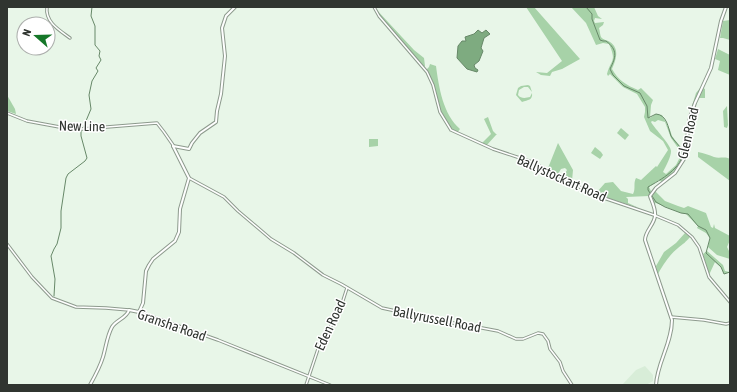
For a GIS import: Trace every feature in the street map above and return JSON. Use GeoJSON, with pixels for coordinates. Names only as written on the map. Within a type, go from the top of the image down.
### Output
{"type":"FeatureCollection","features":[{"type":"Feature","properties":{"kind":"street"},"geometry":{"type":"LineString","coordinates":[[47,7],[47,13],[50,21],[70,38]]}},
{"type":"Feature","properties":{"kind":"street"},"geometry":{"type":"LineString","coordinates":[[173,146],[189,149],[200,133],[216,122],[216,111],[222,94],[225,56],[222,28],[226,16],[235,7]]}},
{"type":"Feature","properties":{"kind":"street","name":"Ballystockart Road"},"geometry":{"type":"LineString","coordinates":[[374,7],[379,16],[427,72],[433,86],[440,112],[451,130],[492,149],[532,162],[595,195],[655,215],[678,225],[692,237],[699,247],[709,277],[730,302]]}},
{"type":"Feature","properties":{"kind":"street","name":"Glen Road"},"geometry":{"type":"LineString","coordinates":[[655,215],[651,195],[656,188],[675,172],[684,159],[690,117],[711,68],[726,7]]}},
{"type":"Feature","properties":{"kind":"street","name":"New Line"},"geometry":{"type":"LineString","coordinates":[[7,113],[28,121],[65,128],[82,129],[153,122],[158,123],[173,146]]}},
{"type":"Feature","properties":{"kind":"street"},"geometry":{"type":"LineString","coordinates":[[139,312],[143,303],[146,271],[149,265],[153,259],[178,237],[179,214],[189,178],[173,146]]}},
{"type":"Feature","properties":{"kind":"street","name":"Ballyrussell Road"},"geometry":{"type":"LineString","coordinates":[[189,178],[224,197],[270,239],[294,253],[323,275],[371,300],[382,308],[500,332],[516,339],[524,339],[536,333],[542,333],[546,337],[550,349],[560,362],[563,371],[572,385]]}},
{"type":"Feature","properties":{"kind":"street"},"geometry":{"type":"LineString","coordinates":[[655,215],[653,223],[645,235],[645,240],[656,277],[671,317],[671,330],[663,358],[658,369],[656,385]]}},
{"type":"Feature","properties":{"kind":"street","name":"Gransha Road"},"geometry":{"type":"LineString","coordinates":[[7,244],[28,273],[52,298],[76,307],[106,308],[139,312],[218,340],[309,378],[330,385]]}},
{"type":"Feature","properties":{"kind":"street","name":"Eden Road"},"geometry":{"type":"LineString","coordinates":[[306,385],[320,343],[339,313],[347,288]]}},
{"type":"Feature","properties":{"kind":"street"},"geometry":{"type":"LineString","coordinates":[[90,385],[102,360],[110,330],[116,322],[128,314],[129,310]]}},
{"type":"Feature","properties":{"kind":"street"},"geometry":{"type":"LineString","coordinates":[[671,317],[726,324],[730,323]]}},
{"type":"Feature","properties":{"kind":"shaded area"},"geometry":{"type":"Polygon","coordinates":[[[526,7],[534,7],[580,59],[562,69],[552,72],[550,76],[541,75],[536,72],[547,73],[562,61],[526,7]]]}},
{"type":"Feature","properties":{"kind":"shaded area"},"geometry":{"type":"Polygon","coordinates":[[[571,7],[594,7],[598,16],[602,19],[595,18],[595,23],[604,22],[599,28],[601,37],[610,42],[616,51],[616,58],[612,69],[614,73],[623,82],[630,86],[638,90],[641,88],[653,100],[650,118],[656,114],[662,115],[672,136],[682,149],[684,149],[684,154],[680,164],[662,182],[659,180],[649,187],[652,193],[649,196],[626,197],[628,199],[628,203],[639,208],[595,194],[583,187],[585,185],[585,187],[597,192],[605,183],[613,182],[621,191],[633,194],[636,178],[641,180],[656,166],[657,167],[668,150],[663,141],[650,131],[644,117],[645,107],[637,94],[623,87],[610,74],[608,76],[607,74],[613,57],[609,44],[603,43],[596,45],[586,23],[571,7]],[[658,120],[651,122],[666,141],[671,151],[663,172],[666,174],[676,165],[681,152],[671,138],[665,122],[658,120]]]}},
{"type":"Feature","properties":{"kind":"shaded area"},"geometry":{"type":"Polygon","coordinates":[[[375,8],[414,50],[424,58],[424,67],[379,16],[375,8]]]}},
{"type":"Feature","properties":{"kind":"shaded area"},"geometry":{"type":"Polygon","coordinates":[[[730,20],[730,40],[720,38],[723,21],[730,20]]]}},
{"type":"Feature","properties":{"kind":"shaded area"},"geometry":{"type":"Polygon","coordinates":[[[478,30],[482,33],[486,30],[490,34],[484,38],[481,48],[483,51],[479,61],[474,65],[478,70],[477,72],[467,69],[457,58],[458,46],[462,41],[466,41],[465,37],[474,34],[478,30]]]}},
{"type":"Feature","properties":{"kind":"shaded area"},"geometry":{"type":"Polygon","coordinates":[[[718,49],[730,55],[730,75],[718,70],[720,61],[715,59],[718,49]]]}},
{"type":"Feature","properties":{"kind":"shaded area"},"geometry":{"type":"Polygon","coordinates":[[[430,64],[436,66],[440,92],[446,108],[454,123],[460,129],[457,133],[450,128],[441,113],[433,86],[426,70],[430,64]]]}},
{"type":"Feature","properties":{"kind":"shaded area"},"geometry":{"type":"Polygon","coordinates":[[[528,85],[530,86],[532,92],[528,87],[524,87],[519,90],[518,95],[522,98],[527,98],[530,97],[532,93],[532,97],[522,102],[516,95],[518,88],[528,85]]]}},
{"type":"Feature","properties":{"kind":"shaded area"},"geometry":{"type":"Polygon","coordinates":[[[701,87],[705,89],[705,98],[698,98],[695,107],[692,106],[696,93],[701,87]]]}},
{"type":"Feature","properties":{"kind":"shaded area"},"geometry":{"type":"Polygon","coordinates":[[[7,95],[15,109],[16,114],[7,111],[7,95]]]}},
{"type":"Feature","properties":{"kind":"shaded area"},"geometry":{"type":"Polygon","coordinates":[[[727,106],[727,128],[724,127],[723,111],[727,106]]]}},
{"type":"Feature","properties":{"kind":"shaded area"},"geometry":{"type":"Polygon","coordinates":[[[488,117],[493,131],[497,135],[486,146],[481,144],[491,134],[484,119],[488,117]]]}},
{"type":"Feature","properties":{"kind":"shaded area"},"geometry":{"type":"Polygon","coordinates":[[[621,128],[629,135],[625,140],[617,133],[621,128]]]}},
{"type":"Feature","properties":{"kind":"shaded area"},"geometry":{"type":"Polygon","coordinates":[[[369,139],[378,139],[378,146],[369,147],[369,139]]]}},
{"type":"Feature","properties":{"kind":"shaded area"},"geometry":{"type":"Polygon","coordinates":[[[558,143],[573,170],[572,181],[563,177],[567,170],[565,168],[561,169],[558,174],[548,168],[558,143]]]}},
{"type":"Feature","properties":{"kind":"shaded area"},"geometry":{"type":"Polygon","coordinates":[[[595,147],[603,155],[600,159],[591,153],[595,147]]]}},
{"type":"Feature","properties":{"kind":"shaded area"},"geometry":{"type":"Polygon","coordinates":[[[698,152],[716,158],[730,159],[730,181],[698,157],[698,152]]]}},
{"type":"Feature","properties":{"kind":"shaded area"},"geometry":{"type":"Polygon","coordinates":[[[656,189],[656,192],[665,201],[684,208],[688,206],[706,213],[711,227],[713,228],[714,224],[715,228],[730,236],[727,247],[730,253],[730,259],[717,255],[708,247],[710,238],[706,233],[697,228],[698,226],[686,214],[656,203],[654,204],[652,196],[656,189]]]}},
{"type":"Feature","properties":{"kind":"shaded area"},"geometry":{"type":"Polygon","coordinates":[[[685,233],[690,237],[669,257],[657,276],[656,266],[664,252],[676,243],[685,233]]]}},
{"type":"Feature","properties":{"kind":"shaded area"},"geometry":{"type":"Polygon","coordinates":[[[707,251],[723,265],[725,271],[730,272],[724,274],[721,267],[715,262],[709,275],[703,254],[707,251]]]}},
{"type":"Feature","properties":{"kind":"shaded area"},"geometry":{"type":"Polygon","coordinates":[[[645,366],[653,375],[653,381],[646,385],[622,385],[636,370],[645,366]]]}},
{"type":"Feature","properties":{"kind":"waterway"},"geometry":{"type":"LineString","coordinates":[[83,128],[91,109],[89,95],[92,81],[98,71],[96,68],[101,60],[99,56],[100,51],[95,45],[95,26],[91,16],[92,7]]}},
{"type":"Feature","properties":{"kind":"waterway"},"geometry":{"type":"LineString","coordinates":[[586,7],[592,14],[592,19],[600,40],[606,41],[613,47],[615,57],[610,69],[613,75],[624,86],[640,93],[647,106],[648,118],[656,114],[665,119],[671,136],[683,151],[682,157],[675,168],[670,173],[648,187],[648,190],[656,202],[665,207],[688,214],[698,226],[706,230],[710,238],[706,253],[721,267],[724,274],[730,272]]}},
{"type":"Feature","properties":{"kind":"waterway"},"geometry":{"type":"LineString","coordinates":[[54,296],[55,279],[51,256],[57,244],[61,228],[61,211],[66,178],[68,174],[87,158],[81,136],[81,130]]}}]}
